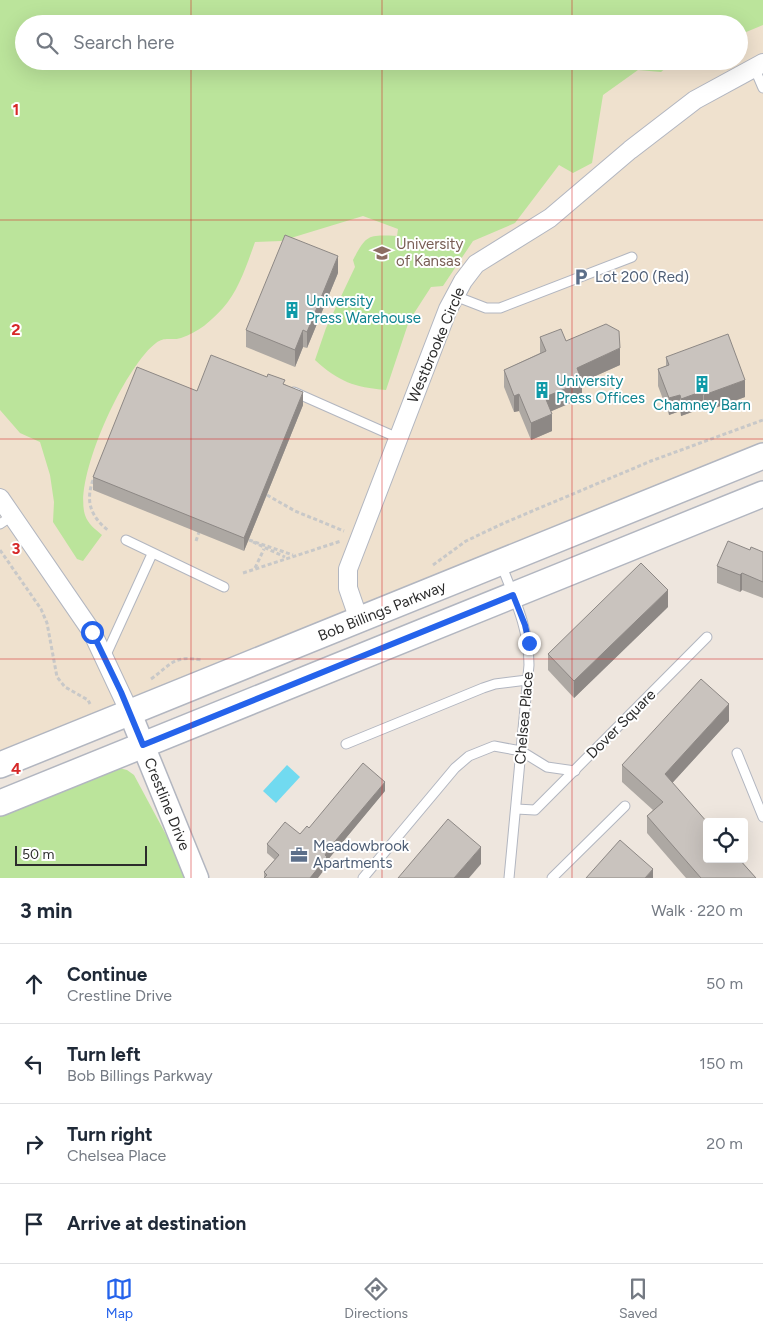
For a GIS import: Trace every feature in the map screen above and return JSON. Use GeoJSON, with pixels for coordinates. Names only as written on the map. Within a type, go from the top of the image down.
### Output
{"type":"FeatureCollection","features":[{"type":"Feature","properties":{"kind":"main road","name":"Bob Billings Parkway"},"geometry":{"type":"LineString","coordinates":[[0,765],[763,456]]}},
{"type":"Feature","properties":{"kind":"main road"},"geometry":{"type":"LineString","coordinates":[[0,803],[763,494]]}},
{"type":"Feature","properties":{"kind":"street","name":"Westbrooke Circle"},"geometry":{"type":"LineString","coordinates":[[358,620],[348,588],[348,543],[398,438],[462,281],[476,264],[550,218],[630,150],[695,100],[759,65]]}},
{"type":"Feature","properties":{"kind":"street","name":"Crestline Drive"},"geometry":{"type":"LineString","coordinates":[[0,498],[6,520],[92,632],[105,657],[130,712],[197,878]]}},
{"type":"Feature","properties":{"kind":"lane"},"geometry":{"type":"LineString","coordinates":[[759,65],[763,88]]}},
{"type":"Feature","properties":{"kind":"lane"},"geometry":{"type":"LineString","coordinates":[[455,296],[486,308],[500,308],[632,257]]}},
{"type":"Feature","properties":{"kind":"lane"},"geometry":{"type":"LineString","coordinates":[[294,392],[398,438]]}},
{"type":"Feature","properties":{"kind":"lane"},"geometry":{"type":"LineString","coordinates":[[126,540],[224,587]]}},
{"type":"Feature","properties":{"kind":"lane"},"geometry":{"type":"LineString","coordinates":[[105,657],[152,554]]}},
{"type":"Feature","properties":{"kind":"lane","name":"Chelsea Place"},"geometry":{"type":"LineString","coordinates":[[500,562],[525,625],[529,643],[528,680],[509,878]]}},
{"type":"Feature","properties":{"kind":"lane","name":"Dover Square"},"geometry":{"type":"LineString","coordinates":[[516,809],[535,810],[707,637]]}},
{"type":"Feature","properties":{"kind":"lane"},"geometry":{"type":"LineString","coordinates":[[346,744],[483,688],[495,684],[528,680]]}},
{"type":"Feature","properties":{"kind":"lane"},"geometry":{"type":"LineString","coordinates":[[363,878],[461,762],[469,756],[494,746],[521,751],[547,767],[575,771]]}},
{"type":"Feature","properties":{"kind":"lane"},"geometry":{"type":"LineString","coordinates":[[737,753],[763,817]]}},
{"type":"Feature","properties":{"kind":"lane"},"geometry":{"type":"LineString","coordinates":[[552,878],[625,806]]}},
{"type":"Feature","properties":{"kind":"path"},"geometry":{"type":"LineString","coordinates":[[426,570],[466,541],[504,522],[651,461],[763,420]]}},
{"type":"Feature","properties":{"kind":"path"},"geometry":{"type":"LineString","coordinates":[[97,472],[90,489],[90,510],[93,516],[109,531]]}},
{"type":"Feature","properties":{"kind":"path"},"geometry":{"type":"LineString","coordinates":[[243,573],[294,556],[348,543],[344,531],[295,511],[266,495]]}},
{"type":"Feature","properties":{"kind":"path"},"geometry":{"type":"LineString","coordinates":[[196,541],[199,532]]}},
{"type":"Feature","properties":{"kind":"path"},"geometry":{"type":"LineString","coordinates":[[287,558],[264,549],[251,540],[294,556]]}},
{"type":"Feature","properties":{"kind":"path"},"geometry":{"type":"LineString","coordinates":[[255,568],[264,549]]}},
{"type":"Feature","properties":{"kind":"path"},"geometry":{"type":"LineString","coordinates":[[0,550],[41,609],[47,623],[57,677],[65,687],[88,700],[90,704]]}},
{"type":"Feature","properties":{"kind":"path"},"geometry":{"type":"LineString","coordinates":[[146,682],[154,678],[161,669],[185,657],[204,660]]}},
{"type":"Feature","properties":{"kind":"shaded area","name":"University of Kansas"},"geometry":{"type":"Polygon","coordinates":[[[0,0],[763,0],[763,445],[0,754],[0,0]]]}},
{"type":"Feature","properties":{"kind":"green space"},"geometry":{"type":"Polygon","coordinates":[[[0,0],[763,0],[763,25],[748,31],[748,15],[15,15],[15,70],[638,70],[603,95],[592,163],[573,173],[559,165],[515,223],[473,241],[443,286],[431,287],[409,321],[386,390],[348,382],[332,374],[315,360],[326,328],[355,267],[353,260],[362,245],[374,236],[397,236],[398,229],[363,216],[281,241],[255,242],[238,285],[223,308],[209,322],[193,333],[181,338],[165,339],[156,343],[130,374],[117,398],[94,450],[87,476],[83,498],[85,515],[90,524],[102,535],[83,561],[77,559],[53,522],[54,502],[50,475],[40,442],[20,433],[0,410],[0,0]]]}},
{"type":"Feature","properties":{"kind":"green space"},"geometry":{"type":"Polygon","coordinates":[[[638,70],[663,70],[661,72],[638,70]]]}},
{"type":"Feature","properties":{"kind":"green space"},"geometry":{"type":"Polygon","coordinates":[[[119,768],[127,770],[134,775],[171,844],[186,878],[0,878],[0,815],[119,768]]]}},
{"type":"Feature","properties":{"kind":"water"},"geometry":{"type":"Polygon","coordinates":[[[287,765],[300,777],[276,803],[263,791],[287,765]]]}},
{"type":"Feature","properties":{"kind":"building","name":"University Press Warehouse"},"geometry":{"type":"Polygon","coordinates":[[[285,235],[338,256],[307,332],[303,330],[295,350],[246,330],[285,235]]]}},
{"type":"Feature","properties":{"kind":"building","name":"University Press Offices"},"geometry":{"type":"Polygon","coordinates":[[[606,324],[619,331],[620,348],[577,368],[582,382],[545,397],[552,414],[531,423],[519,394],[514,396],[504,370],[546,351],[540,337],[561,329],[566,341],[606,324]]]}},
{"type":"Feature","properties":{"kind":"building","name":"Chamney Barn"},"geometry":{"type":"Polygon","coordinates":[[[728,334],[745,380],[704,395],[703,391],[681,399],[680,395],[669,398],[658,369],[669,365],[666,357],[728,334]]]}},
{"type":"Feature","properties":{"kind":"building"},"geometry":{"type":"Polygon","coordinates":[[[211,355],[267,377],[268,374],[285,380],[283,384],[303,392],[244,538],[93,477],[137,367],[197,391],[211,355]]]}},
{"type":"Feature","properties":{"kind":"building"},"geometry":{"type":"Polygon","coordinates":[[[728,541],[750,550],[751,547],[763,552],[763,582],[742,573],[740,575],[717,566],[728,541]]]}},
{"type":"Feature","properties":{"kind":"building"},"geometry":{"type":"Polygon","coordinates":[[[641,563],[668,590],[574,681],[548,654],[641,563]]]}},
{"type":"Feature","properties":{"kind":"building"},"geometry":{"type":"Polygon","coordinates":[[[701,679],[729,704],[665,774],[704,818],[703,863],[743,863],[756,878],[701,878],[647,816],[663,802],[622,765],[701,679]]]}},
{"type":"Feature","properties":{"kind":"building"},"geometry":{"type":"Polygon","coordinates":[[[363,763],[385,782],[331,846],[325,855],[327,857],[310,878],[264,878],[267,875],[264,872],[279,855],[267,844],[285,822],[300,834],[307,826],[309,828],[363,763]]]}},
{"type":"Feature","properties":{"kind":"building"},"geometry":{"type":"Polygon","coordinates":[[[448,819],[481,847],[454,878],[398,878],[448,819]]]}},
{"type":"Feature","properties":{"kind":"building"},"geometry":{"type":"Polygon","coordinates":[[[620,840],[653,869],[645,878],[586,878],[620,840]]]}},
{"type":"Feature","properties":{"kind":"place","name":"University of Kansas"},"geometry":{"type":"Point","coordinates":[382,253]}},
{"type":"Feature","properties":{"kind":"place","name":"Lot 200 (Red)"},"geometry":{"type":"Point","coordinates":[581,277]}},
{"type":"Feature","properties":{"kind":"place","name":"University Press Warehouse"},"geometry":{"type":"Point","coordinates":[292,310]}},
{"type":"Feature","properties":{"kind":"place","name":"Chamney Barn"},"geometry":{"type":"Point","coordinates":[702,384]}},
{"type":"Feature","properties":{"kind":"place","name":"University Press Offices"},"geometry":{"type":"Point","coordinates":[542,390]}},
{"type":"Feature","properties":{"kind":"place","name":"Meadowbrook Apartments"},"geometry":{"type":"Point","coordinates":[299,855]}},
{"type":"Feature","properties":{"kind":"route"},"geometry":{"type":"LineString","coordinates":[[92,632],[121,692],[143,745],[513,595],[525,625],[529,643]]}}]}
